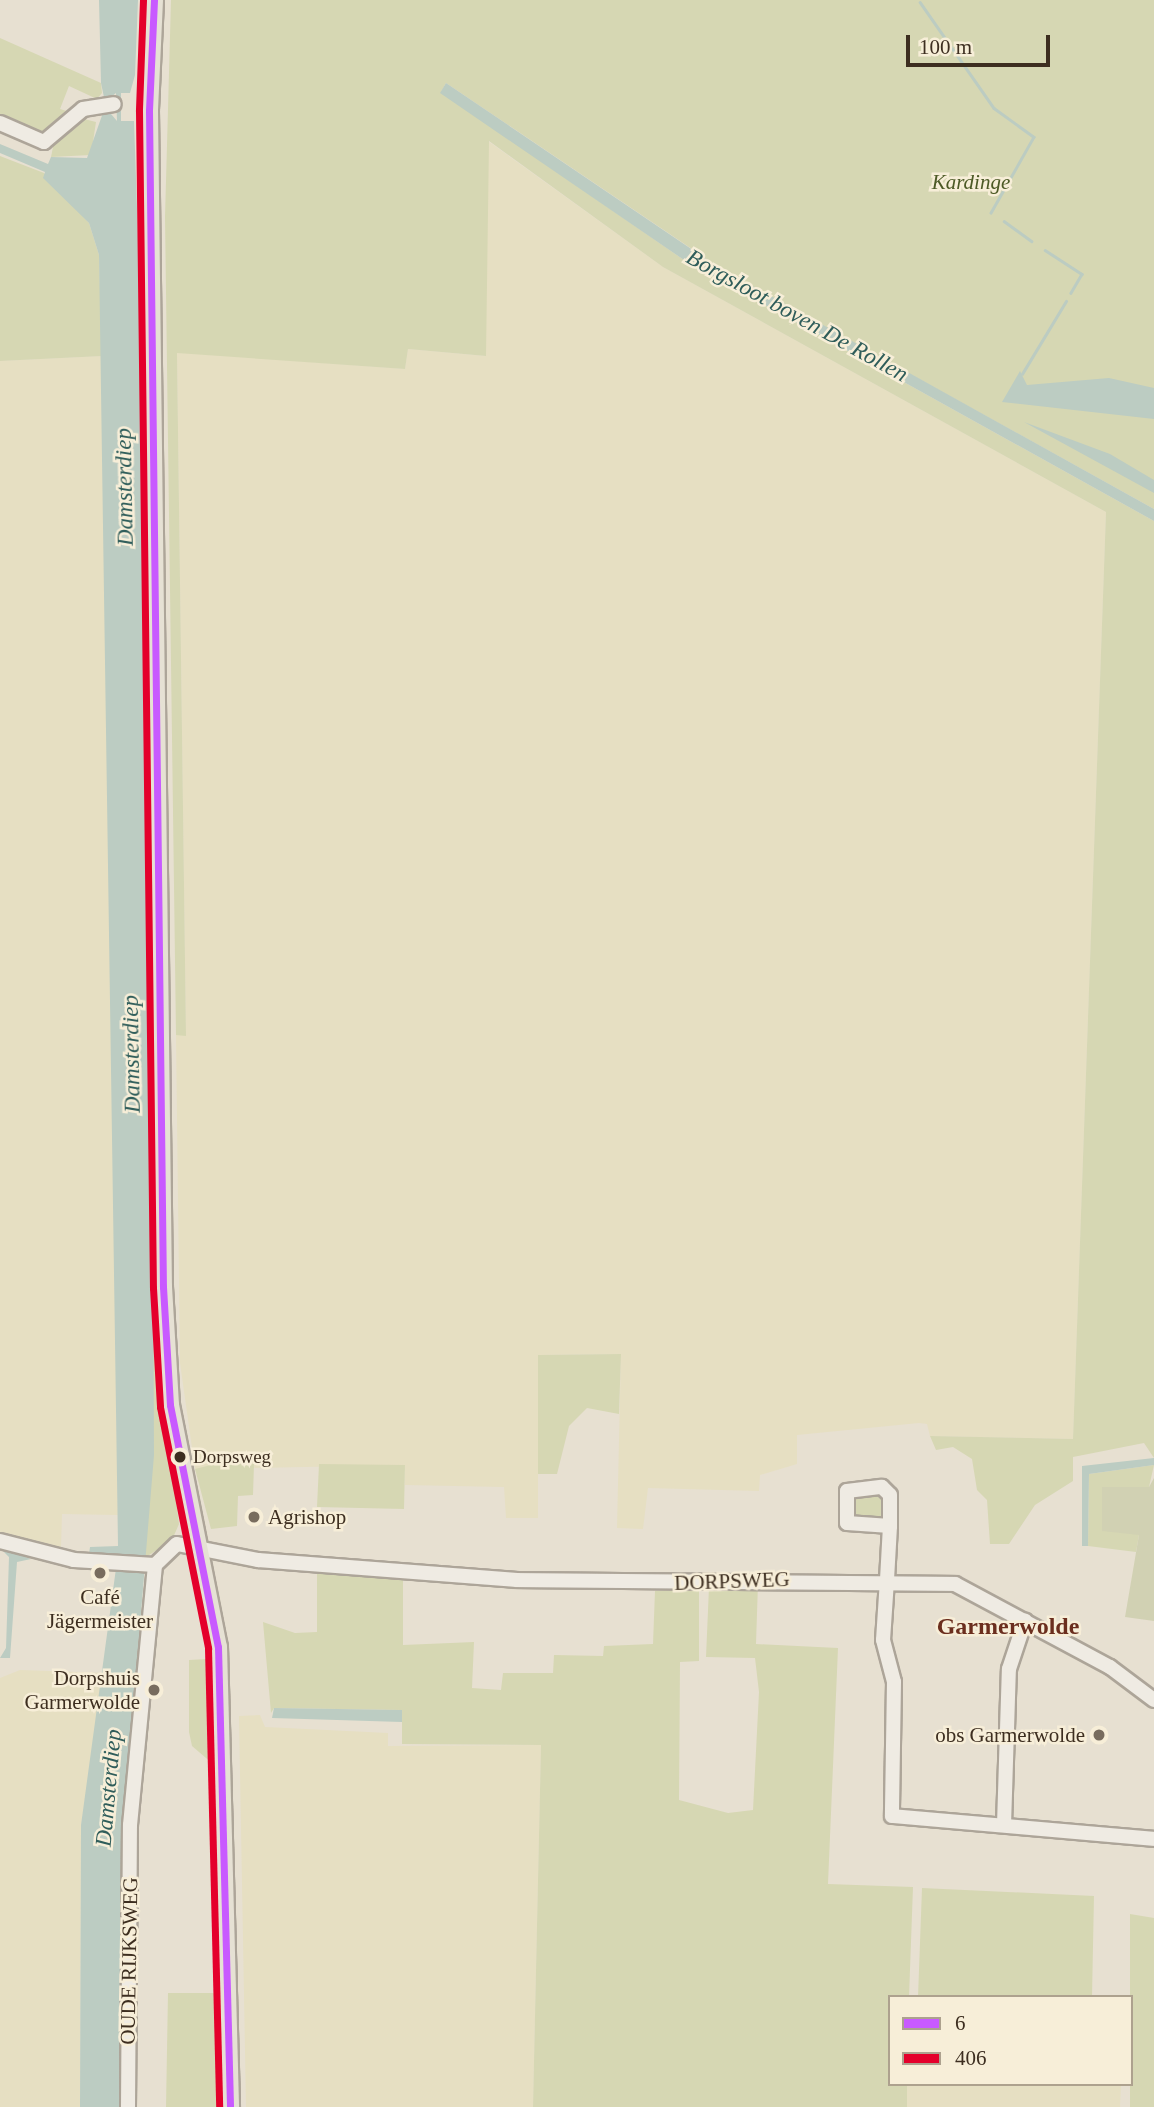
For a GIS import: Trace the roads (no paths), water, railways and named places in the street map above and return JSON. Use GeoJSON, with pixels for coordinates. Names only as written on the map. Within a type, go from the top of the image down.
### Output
{"type":"FeatureCollection","features":[{"type":"Feature","properties":{"kind":"main road"},"geometry":{"type":"LineString","coordinates":[[154,0],[149,111],[163,1287],[170,1405],[196,1548],[218,1647],[230,2107]]}},
{"type":"Feature","properties":{"kind":"street"},"geometry":{"type":"LineString","coordinates":[[0,122],[44,142],[83,109],[114,104]]}},
{"type":"Feature","properties":{"kind":"street"},"geometry":{"type":"LineString","coordinates":[[890,1526],[883,1640],[894,1682],[892,1756],[895,1819],[1004,1825],[1154,1839]]}},
{"type":"Feature","properties":{"kind":"street"},"geometry":{"type":"LineString","coordinates":[[0,1541],[117,1564],[149,1565],[177,1544],[196,1548]]}},
{"type":"Feature","properties":{"kind":"street","name":"DORPSWEG"},"geometry":{"type":"LineString","coordinates":[[196,1548],[258,1560],[517,1580],[642,1585],[887,1580],[956,1584],[1110,1667],[1154,1700]]}},
{"type":"Feature","properties":{"kind":"street","name":"OUDE RIJKSWEG"},"geometry":{"type":"LineString","coordinates":[[128,2107],[130,1825],[149,1565]]}},
{"type":"Feature","properties":{"kind":"street"},"geometry":{"type":"LineString","coordinates":[[1004,1825],[1009,1669],[1025,1621]]}},
{"type":"Feature","properties":{"kind":"water","name":"Damsterdiep"},"geometry":{"type":"Polygon","coordinates":[[[99,0],[138,0],[135,75],[130,93],[121,93],[121,121],[134,121],[142,353],[153,1212],[154,1455],[122,1844],[124,2107],[80,2107],[81,1825],[117,1561],[89,1554],[90,1547],[118,1546],[99,255],[89,223],[43,178],[45,172],[0,153],[0,144],[48,164],[51,157],[87,158],[105,107],[117,121],[116,93],[105,102],[101,83],[99,0]]]}},
{"type":"Feature","properties":{"kind":"water","name":"Borgsloot boven De Rollen"},"geometry":{"type":"Polygon","coordinates":[[[446,83],[715,265],[1154,509],[1154,521],[684,260],[440,93],[446,83]]]}},
{"type":"Feature","properties":{"kind":"water"},"geometry":{"type":"Polygon","coordinates":[[[1020,371],[1027,385],[1109,378],[1154,388],[1154,419],[1002,402],[1020,371]]]}},
{"type":"Feature","properties":{"kind":"water"},"geometry":{"type":"Polygon","coordinates":[[[1024,422],[1110,454],[1154,480],[1154,493],[1024,422]]]}},
{"type":"Feature","properties":{"kind":"water"},"geometry":{"type":"Polygon","coordinates":[[[1154,1458],[1154,1465],[1089,1474],[1088,1546],[1082,1546],[1082,1466],[1154,1458]]]}},
{"type":"Feature","properties":{"kind":"water"},"geometry":{"type":"Polygon","coordinates":[[[0,1548],[31,1559],[17,1562],[10,1658],[0,1658],[6,1648],[9,1557],[0,1548]]]}},
{"type":"Feature","properties":{"kind":"water"},"geometry":{"type":"Polygon","coordinates":[[[274,1708],[402,1710],[402,1722],[272,1718],[274,1708]]]}},
{"type":"Feature","properties":{"kind":"waterway"},"geometry":{"type":"LineString","coordinates":[[920,2],[994,108],[1034,137],[991,213]]}},
{"type":"Feature","properties":{"kind":"waterway"},"geometry":{"type":"LineString","coordinates":[[1004,221],[1032,241]]}},
{"type":"Feature","properties":{"kind":"waterway"},"geometry":{"type":"LineString","coordinates":[[1045,250],[1082,274],[1071,293]]}},
{"type":"Feature","properties":{"kind":"waterway"},"geometry":{"type":"LineString","coordinates":[[1022,374],[1066,301]]}},
{"type":"Feature","properties":{"kind":"place","name":"Dorpsweg"},"geometry":{"type":"Point","coordinates":[180,1457]}},
{"type":"Feature","properties":{"kind":"place","name":"Agrishop"},"geometry":{"type":"Point","coordinates":[254,1517]}},
{"type":"Feature","properties":{"kind":"place","name":"Café Jägermeister"},"geometry":{"type":"Point","coordinates":[100,1573]}},
{"type":"Feature","properties":{"kind":"place","name":"Dorpshuis Garmerwolde"},"geometry":{"type":"Point","coordinates":[154,1690]}},
{"type":"Feature","properties":{"kind":"place","name":"obs Garmerwolde"},"geometry":{"type":"Point","coordinates":[1099,1735]}},
{"type":"Feature","properties":{"kind":"district","name":"Garmerwolde"},"geometry":{"type":"Point","coordinates":[1008,1627]}},
{"type":"Feature","properties":{"kind":"park label","name":"Kardinge"},"geometry":{"type":"Point","coordinates":[971,182]}}]}
